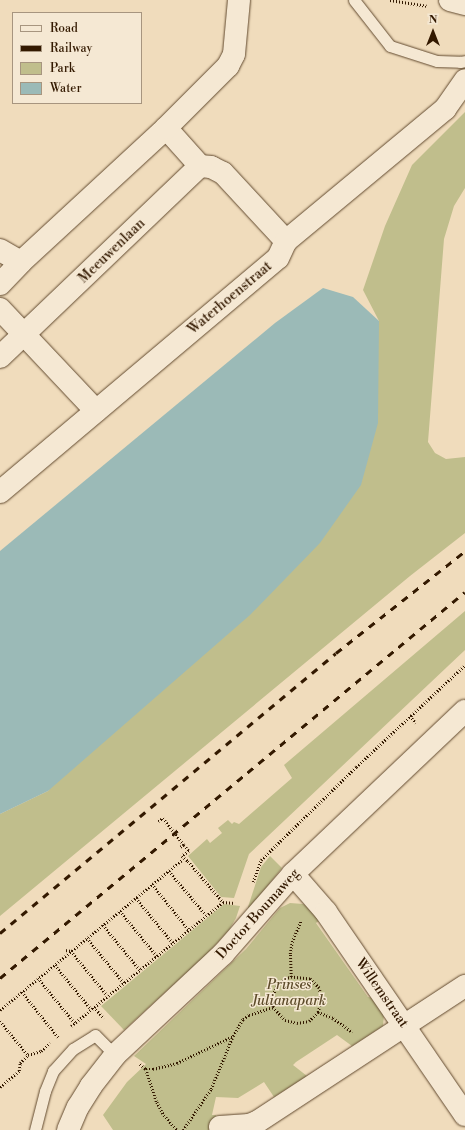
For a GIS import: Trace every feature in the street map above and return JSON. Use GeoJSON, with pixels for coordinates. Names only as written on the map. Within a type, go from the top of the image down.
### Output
{"type":"FeatureCollection","features":[{"type":"Feature","properties":{"kind":"street"},"geometry":{"type":"LineString","coordinates":[[0,284],[21,262],[166,128],[228,66],[234,54],[239,0]]}},
{"type":"Feature","properties":{"kind":"street"},"geometry":{"type":"LineString","coordinates":[[450,0],[465,4]]}},
{"type":"Feature","properties":{"kind":"street","name":"Waterhoenstraat"},"geometry":{"type":"LineString","coordinates":[[0,492],[278,258],[286,240],[445,109],[465,80]]}},
{"type":"Feature","properties":{"kind":"street"},"geometry":{"type":"LineString","coordinates":[[166,128],[200,166],[211,168],[223,173],[286,240]]}},
{"type":"Feature","properties":{"kind":"street","name":"Meeuwenlaan"},"geometry":{"type":"LineString","coordinates":[[0,357],[200,166]]}},
{"type":"Feature","properties":{"kind":"street"},"geometry":{"type":"LineString","coordinates":[[0,250],[21,262]]}},
{"type":"Feature","properties":{"kind":"street"},"geometry":{"type":"LineString","coordinates":[[0,309],[96,411]]}},
{"type":"Feature","properties":{"kind":"street","name":"Doctor Boumaweg"},"geometry":{"type":"LineString","coordinates":[[68,1130],[78,1107],[91,1086],[115,1055],[223,954],[293,874],[465,711]]}},
{"type":"Feature","properties":{"kind":"street","name":"Willemstraat"},"geometry":{"type":"LineString","coordinates":[[293,874],[317,900],[465,1115]]}},
{"type":"Feature","properties":{"kind":"street"},"geometry":{"type":"LineString","coordinates":[[220,1127],[249,1125],[257,1122],[465,986]]}},
{"type":"Feature","properties":{"kind":"lane"},"geometry":{"type":"LineString","coordinates":[[354,0],[390,46],[437,61],[465,61]]}},
{"type":"Feature","properties":{"kind":"lane"},"geometry":{"type":"LineString","coordinates":[[35,1130],[45,1091],[53,1072],[73,1049],[95,1035],[115,1055]]}},
{"type":"Feature","properties":{"kind":"path","name":"Doctor Boumaweg"},"geometry":{"type":"LineString","coordinates":[[252,885],[261,860],[356,767],[465,665]]}},
{"type":"Feature","properties":{"kind":"path"},"geometry":{"type":"LineString","coordinates":[[0,1010],[183,859],[182,856],[189,851],[182,846],[163,818],[158,821]]}},
{"type":"Feature","properties":{"kind":"path"},"geometry":{"type":"LineString","coordinates":[[183,859],[188,861],[222,902]]}},
{"type":"Feature","properties":{"kind":"path"},"geometry":{"type":"LineString","coordinates":[[169,871],[206,916]]}},
{"type":"Feature","properties":{"kind":"path"},"geometry":{"type":"LineString","coordinates":[[152,884],[189,930]]}},
{"type":"Feature","properties":{"kind":"path"},"geometry":{"type":"LineString","coordinates":[[136,898],[173,943]]}},
{"type":"Feature","properties":{"kind":"path"},"geometry":{"type":"LineString","coordinates":[[291,977],[290,954],[292,942],[301,921],[317,900]]}},
{"type":"Feature","properties":{"kind":"path"},"geometry":{"type":"LineString","coordinates":[[94,1007],[222,902],[235,902],[240,905]]}},
{"type":"Feature","properties":{"kind":"path"},"geometry":{"type":"LineString","coordinates":[[120,911],[156,956]]}},
{"type":"Feature","properties":{"kind":"path"},"geometry":{"type":"LineString","coordinates":[[103,925],[140,970]]}},
{"type":"Feature","properties":{"kind":"path"},"geometry":{"type":"LineString","coordinates":[[87,938],[124,983]]}},
{"type":"Feature","properties":{"kind":"path"},"geometry":{"type":"LineString","coordinates":[[66,950],[71,951],[107,995]]}},
{"type":"Feature","properties":{"kind":"path"},"geometry":{"type":"LineString","coordinates":[[55,965],[91,1010]]}},
{"type":"Feature","properties":{"kind":"path"},"geometry":{"type":"LineString","coordinates":[[291,977],[310,979],[319,988],[321,1000],[318,1012],[309,1022],[297,1023],[285,1020],[273,1006],[272,998],[276,987],[285,978],[291,977]]}},
{"type":"Feature","properties":{"kind":"path"},"geometry":{"type":"LineString","coordinates":[[38,978],[75,1023]]}},
{"type":"Feature","properties":{"kind":"path"},"geometry":{"type":"LineString","coordinates":[[22,992],[58,1037]]}},
{"type":"Feature","properties":{"kind":"path"},"geometry":{"type":"LineString","coordinates":[[183,1130],[211,1089],[233,1036],[243,1019],[249,1015],[273,1006]]}},
{"type":"Feature","properties":{"kind":"path"},"geometry":{"type":"LineString","coordinates":[[318,1012],[341,1023],[369,1048]]}},
{"type":"Feature","properties":{"kind":"path"},"geometry":{"type":"LineString","coordinates":[[0,1021],[28,1055]]}},
{"type":"Feature","properties":{"kind":"path"},"geometry":{"type":"LineString","coordinates":[[146,1069],[167,1067],[233,1036]]}},
{"type":"Feature","properties":{"kind":"path"},"geometry":{"type":"LineString","coordinates":[[0,1087],[20,1071],[20,1063],[28,1055],[41,1051]]}},
{"type":"Feature","properties":{"kind":"path"},"geometry":{"type":"LineString","coordinates":[[136,1061],[146,1069],[157,1102],[167,1119],[177,1130]]}},
{"type":"Feature","properties":{"kind":"green space"},"geometry":{"type":"Polygon","coordinates":[[[465,112],[465,188],[454,206],[444,239],[428,442],[435,453],[446,459],[465,457],[465,533],[410,576],[0,916],[0,814],[48,791],[379,321],[363,290],[385,226],[412,165],[465,112]]]}},
{"type":"Feature","properties":{"kind":"green space"},"geometry":{"type":"Polygon","coordinates":[[[465,611],[465,650],[249,854],[234,898],[221,897],[188,856],[207,839],[210,843],[222,833],[218,828],[228,820],[232,824],[234,822],[239,824],[292,778],[284,765],[465,611]]]}},
{"type":"Feature","properties":{"kind":"green space"},"geometry":{"type":"Polygon","coordinates":[[[270,856],[282,868],[249,909],[248,907],[261,867],[270,856]]]}},
{"type":"Feature","properties":{"kind":"green space","name":"Prinses Julianapark"},"geometry":{"type":"Polygon","coordinates":[[[290,903],[303,904],[309,907],[319,921],[316,923],[368,997],[374,998],[384,1014],[383,1026],[352,1046],[337,1035],[296,1062],[293,1065],[307,1076],[274,1097],[264,1082],[238,1098],[216,1097],[212,1115],[216,1115],[213,1130],[113,1130],[103,1115],[127,1082],[146,1064],[134,1056],[246,949],[280,908],[290,903]]]}},
{"type":"Feature","properties":{"kind":"green space"},"geometry":{"type":"Polygon","coordinates":[[[224,904],[240,906],[236,918],[229,930],[207,954],[124,1030],[101,1006],[224,904]]]}},
{"type":"Feature","properties":{"kind":"water"},"geometry":{"type":"Polygon","coordinates":[[[323,288],[353,297],[379,321],[378,423],[361,485],[320,543],[250,615],[48,791],[0,814],[0,551],[275,323],[323,288]]]}},
{"type":"Feature","properties":{"kind":"railway"},"geometry":{"type":"LineString","coordinates":[[0,933],[336,653],[465,551]]}},
{"type":"Feature","properties":{"kind":"railway"},"geometry":{"type":"LineString","coordinates":[[0,978],[465,592]]}}]}
